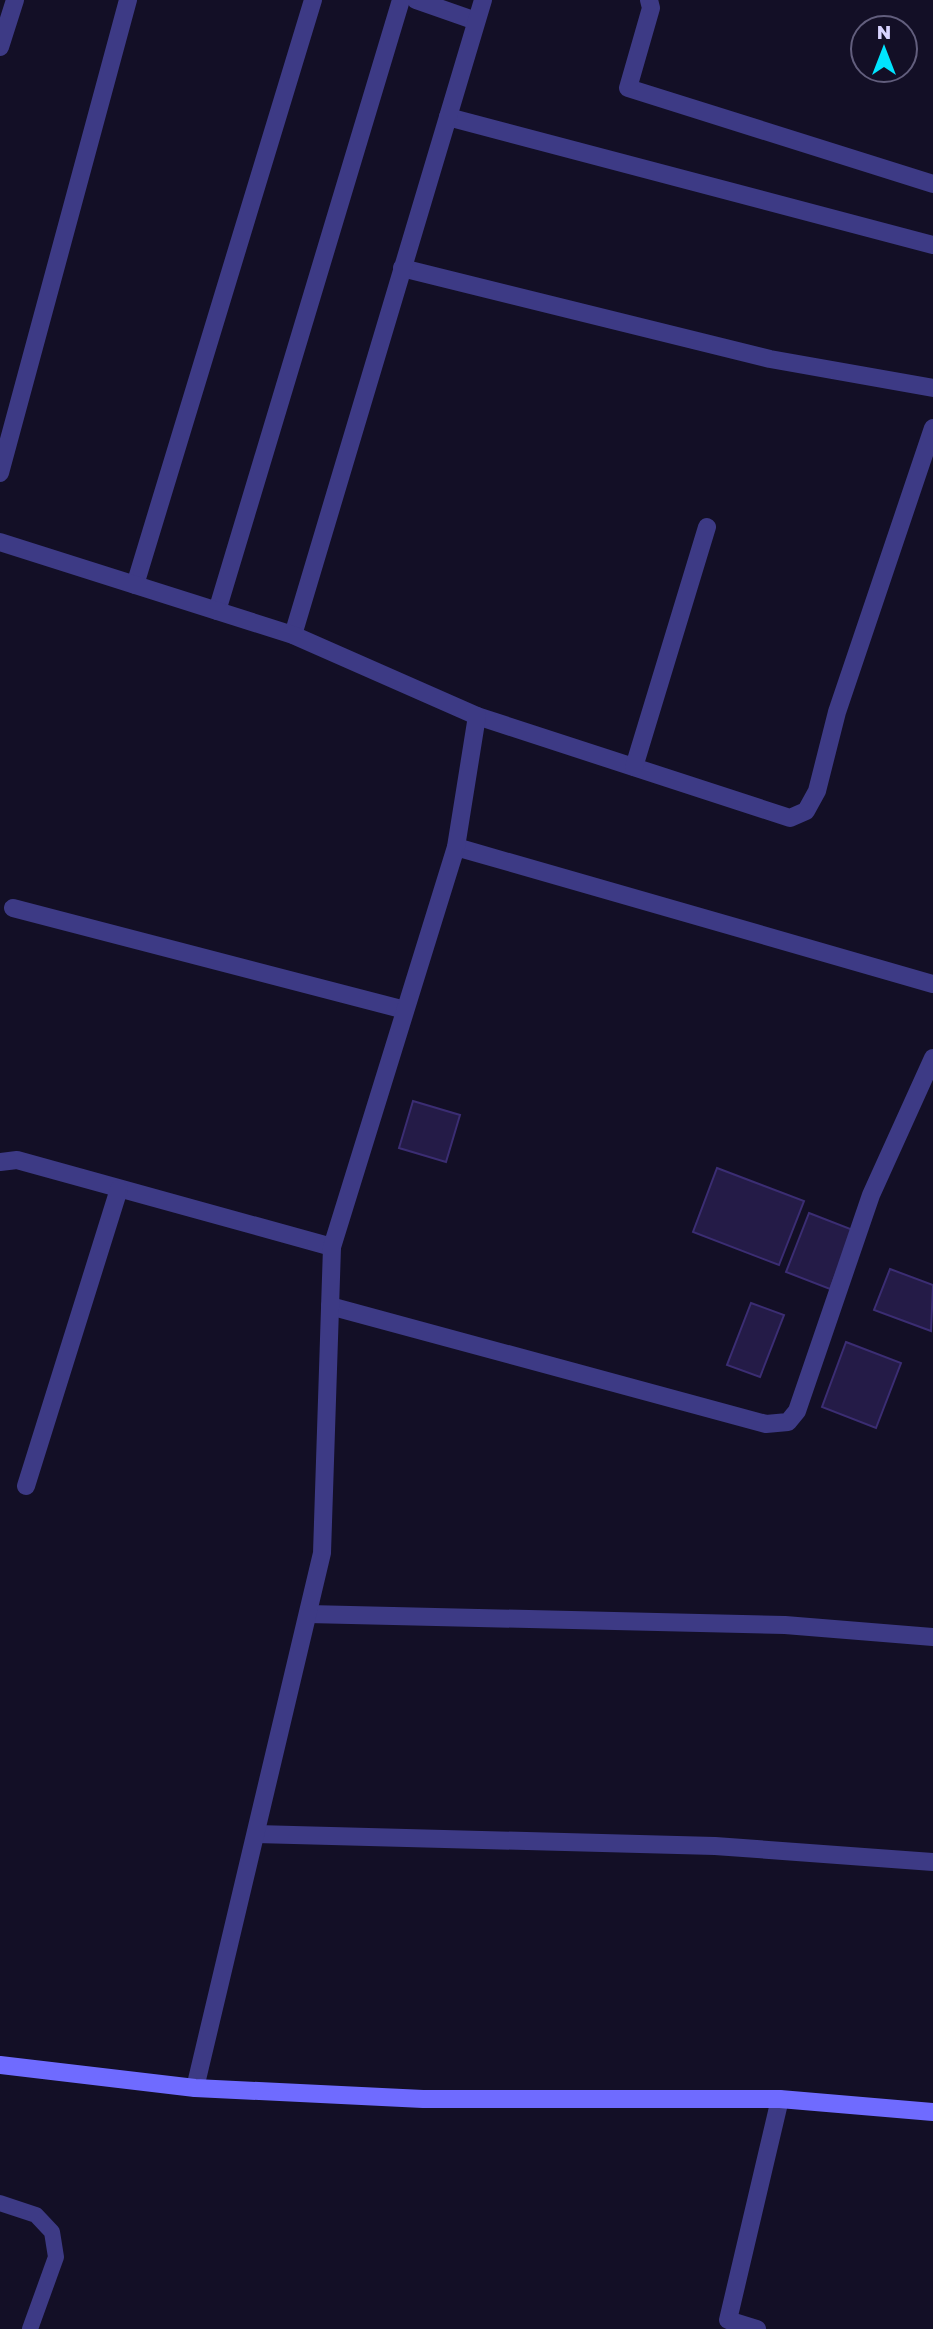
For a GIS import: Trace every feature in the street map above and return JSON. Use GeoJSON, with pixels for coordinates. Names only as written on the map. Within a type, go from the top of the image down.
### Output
{"type":"FeatureCollection","features":[{"type":"Feature","properties":{"kind":"main road"},"geometry":{"type":"LineString","coordinates":[[0,2065],[195,2088],[423,2099],[780,2099],[933,2112]]}},
{"type":"Feature","properties":{"kind":"street"},"geometry":{"type":"LineString","coordinates":[[0,47],[15,0]]}},
{"type":"Feature","properties":{"kind":"street"},"geometry":{"type":"LineString","coordinates":[[0,473],[128,0]]}},
{"type":"Feature","properties":{"kind":"street"},"geometry":{"type":"LineString","coordinates":[[135,585],[313,0]]}},
{"type":"Feature","properties":{"kind":"street"},"geometry":{"type":"LineString","coordinates":[[217,611],[401,0]]}},
{"type":"Feature","properties":{"kind":"street"},"geometry":{"type":"LineString","coordinates":[[416,0],[476,21]]}},
{"type":"Feature","properties":{"kind":"street"},"geometry":{"type":"LineString","coordinates":[[293,635],[483,0]]}},
{"type":"Feature","properties":{"kind":"street"},"geometry":{"type":"LineString","coordinates":[[649,0],[651,8],[628,88],[933,184]]}},
{"type":"Feature","properties":{"kind":"street"},"geometry":{"type":"LineString","coordinates":[[448,117],[933,245]]}},
{"type":"Feature","properties":{"kind":"street"},"geometry":{"type":"LineString","coordinates":[[402,268],[770,359],[933,388]]}},
{"type":"Feature","properties":{"kind":"street"},"geometry":{"type":"LineString","coordinates":[[0,542],[293,635],[477,716],[790,818],[806,811],[817,791],[837,712],[933,428]]}},
{"type":"Feature","properties":{"kind":"street"},"geometry":{"type":"LineString","coordinates":[[634,767],[707,527]]}},
{"type":"Feature","properties":{"kind":"street"},"geometry":{"type":"LineString","coordinates":[[195,2088],[322,1553],[332,1247],[456,846],[477,716]]}},
{"type":"Feature","properties":{"kind":"street"},"geometry":{"type":"LineString","coordinates":[[456,846],[933,984]]}},
{"type":"Feature","properties":{"kind":"street"},"geometry":{"type":"LineString","coordinates":[[13,908],[405,1010]]}},
{"type":"Feature","properties":{"kind":"street"},"geometry":{"type":"LineString","coordinates":[[330,1306],[766,1424],[788,1422],[797,1411],[871,1195],[933,1058]]}},
{"type":"Feature","properties":{"kind":"street"},"geometry":{"type":"LineString","coordinates":[[0,1162],[16,1160],[332,1247]]}},
{"type":"Feature","properties":{"kind":"street"},"geometry":{"type":"LineString","coordinates":[[26,1486],[119,1189]]}},
{"type":"Feature","properties":{"kind":"street"},"geometry":{"type":"LineString","coordinates":[[308,1615],[785,1625],[933,1637]]}},
{"type":"Feature","properties":{"kind":"street"},"geometry":{"type":"LineString","coordinates":[[256,1834],[715,1846],[933,1862]]}},
{"type":"Feature","properties":{"kind":"street"},"geometry":{"type":"LineString","coordinates":[[757,2329],[727,2325],[780,2099]]}},
{"type":"Feature","properties":{"kind":"lane"},"geometry":{"type":"LineString","coordinates":[[0,2203],[36,2215],[52,2232],[56,2257],[30,2329]]}},
{"type":"Feature","properties":{"kind":"building"},"geometry":{"type":"Polygon","coordinates":[[[413,1101],[460,1115],[446,1162],[399,1148],[413,1101]]]}},
{"type":"Feature","properties":{"kind":"building"},"geometry":{"type":"Polygon","coordinates":[[[717,1168],[804,1201],[779,1265],[693,1232],[717,1168]]]}},
{"type":"Feature","properties":{"kind":"building"},"geometry":{"type":"Polygon","coordinates":[[[809,1213],[853,1230],[830,1289],[786,1272],[809,1213]]]}},
{"type":"Feature","properties":{"kind":"building"},"geometry":{"type":"Polygon","coordinates":[[[890,1269],[933,1285],[931,1331],[874,1310],[890,1269]]]}},
{"type":"Feature","properties":{"kind":"building"},"geometry":{"type":"Polygon","coordinates":[[[751,1303],[784,1315],[760,1377],[727,1365],[751,1303]]]}},
{"type":"Feature","properties":{"kind":"building"},"geometry":{"type":"Polygon","coordinates":[[[846,1342],[901,1363],[876,1428],[822,1407],[846,1342]]]}}]}
